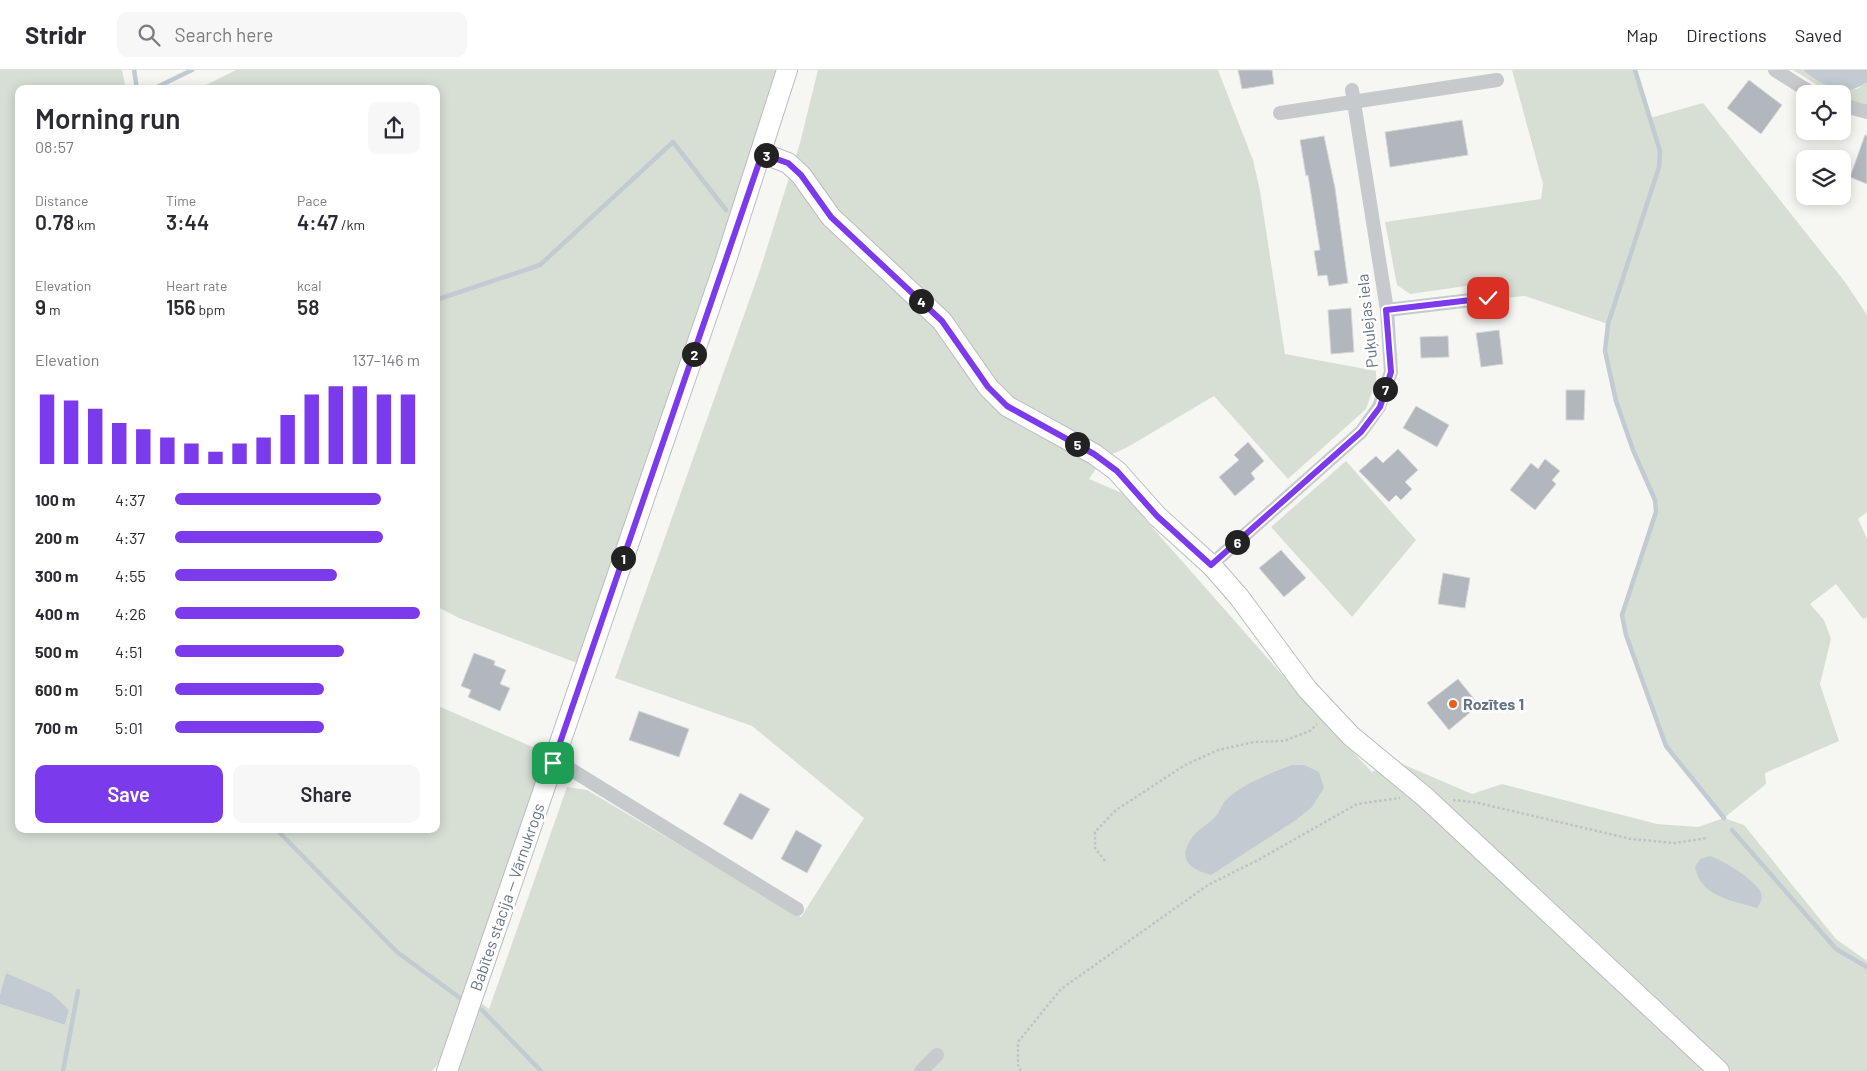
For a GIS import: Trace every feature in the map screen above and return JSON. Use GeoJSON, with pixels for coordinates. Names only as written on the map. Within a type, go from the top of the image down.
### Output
{"type":"FeatureCollection","features":[{"type":"Feature","properties":{"kind":"street","name":"Babītes stacija — Vārnukrogs"},"geometry":{"type":"LineString","coordinates":[[447,1071],[762,154],[787,70]]}},
{"type":"Feature","properties":{"kind":"street"},"geometry":{"type":"LineString","coordinates":[[1775,70],[1799,85]]}},
{"type":"Feature","properties":{"kind":"street"},"geometry":{"type":"LineString","coordinates":[[1280,113],[1354,96],[1497,80]]}},
{"type":"Feature","properties":{"kind":"street","name":"Puķulejas iela"},"geometry":{"type":"LineString","coordinates":[[1211,565],[1361,432],[1380,407],[1391,372],[1386,310],[1354,96]]}},
{"type":"Feature","properties":{"kind":"street"},"geometry":{"type":"LineString","coordinates":[[1851,108],[1867,112]]}},
{"type":"Feature","properties":{"kind":"street"},"geometry":{"type":"LineString","coordinates":[[762,154],[788,163],[801,175],[831,217],[942,321],[988,387],[1007,406],[1094,454],[1117,471],[1157,516],[1211,565],[1239,597],[1307,689],[1351,736],[1425,797],[1719,1071]]}},
{"type":"Feature","properties":{"kind":"street"},"geometry":{"type":"LineString","coordinates":[[1386,310],[1488,298]]}},
{"type":"Feature","properties":{"kind":"street"},"geometry":{"type":"LineString","coordinates":[[553,763],[570,769],[797,909]]}},
{"type":"Feature","properties":{"kind":"street"},"geometry":{"type":"LineString","coordinates":[[921,1071],[937,1055]]}},
{"type":"Feature","properties":{"kind":"path"},"geometry":{"type":"LineString","coordinates":[[1105,861],[1095,848],[1095,832],[1116,810],[1185,765],[1218,750],[1254,742],[1284,741],[1310,731],[1328,713]]}},
{"type":"Feature","properties":{"kind":"path"},"geometry":{"type":"LineString","coordinates":[[1021,1071],[1018,1065],[1018,1042],[1061,989],[1208,885],[1258,860],[1357,804],[1389,798],[1425,797],[1474,802],[1631,839],[1675,843],[1707,838]]}},
{"type":"Feature","properties":{"kind":"shaded area"},"geometry":{"type":"Polygon","coordinates":[[[0,70],[122,70],[125,85],[15,85],[15,833],[440,833],[440,707],[551,755],[467,992],[489,1009],[567,787],[587,790],[801,917],[864,818],[752,726],[615,678],[760,270],[800,143],[818,70],[1218,70],[1253,160],[1260,191],[1285,354],[1376,371],[1376,381],[1366,409],[1288,479],[1214,396],[1126,448],[1103,458],[1089,479],[1122,493],[1315,712],[1372,772],[1393,760],[1472,794],[1502,784],[1657,824],[1698,827],[1724,818],[1744,825],[1836,939],[1867,961],[1867,1071],[457,1071],[452,1046],[432,1071],[0,1071],[0,1004],[65,1025],[69,1010],[6,973],[0,994],[0,70]],[[1291,765],[1258,779],[1226,800],[1216,817],[1194,835],[1291,765]]]}},
{"type":"Feature","properties":{"kind":"shaded area"},"geometry":{"type":"Polygon","coordinates":[[[236,70],[778,70],[761,131],[577,663],[459,618],[440,608],[440,85],[206,85],[236,70]]]}},
{"type":"Feature","properties":{"kind":"shaded area"},"geometry":{"type":"Polygon","coordinates":[[[1512,70],[1635,70],[1650,118],[1703,103],[1845,282],[1867,315],[1867,512],[1858,519],[1867,539],[1867,617],[1863,619],[1836,584],[1810,604],[1824,620],[1831,639],[1820,684],[1839,741],[1765,773],[1766,784],[1724,818],[1666,746],[1626,635],[1622,615],[1656,512],[1655,500],[1633,450],[1616,401],[1605,351],[1608,324],[1525,296],[1503,298],[1501,281],[1410,294],[1397,285],[1385,222],[1541,199],[1543,184],[1512,70]]]}},
{"type":"Feature","properties":{"kind":"shaded area"},"geometry":{"type":"Polygon","coordinates":[[[1793,70],[1803,70],[1828,85],[1817,85],[1793,70]]]}},
{"type":"Feature","properties":{"kind":"shaded area"},"geometry":{"type":"Polygon","coordinates":[[[1803,70],[1867,70],[1867,82],[1851,90],[1851,85],[1826,85],[1803,70]]]}},
{"type":"Feature","properties":{"kind":"shaded area"},"geometry":{"type":"Polygon","coordinates":[[[1867,82],[1867,107],[1851,102],[1851,89],[1857,89],[1867,82]]]}},
{"type":"Feature","properties":{"kind":"shaded area"},"geometry":{"type":"Polygon","coordinates":[[[1346,461],[1416,540],[1352,617],[1271,527],[1346,461]]]}},
{"type":"Feature","properties":{"kind":"shaded area"},"geometry":{"type":"Polygon","coordinates":[[[1291,765],[1304,765],[1319,772],[1324,788],[1312,807],[1296,820],[1211,875],[1191,866],[1185,856],[1189,843],[1196,833],[1216,816],[1223,803],[1234,793],[1249,784],[1291,765]]]}},
{"type":"Feature","properties":{"kind":"shaded area"},"geometry":{"type":"Polygon","coordinates":[[[1710,856],[1739,871],[1758,888],[1762,897],[1757,908],[1718,896],[1704,885],[1698,877],[1695,867],[1700,859],[1710,856]]]}},
{"type":"Feature","properties":{"kind":"shaded area"},"geometry":{"type":"Polygon","coordinates":[[[6,973],[51,993],[69,1010],[65,1025],[0,1004],[0,994],[6,973]]]}},
{"type":"Feature","properties":{"kind":"building"},"geometry":{"type":"Polygon","coordinates":[[[1238,70],[1272,70],[1274,84],[1242,89],[1238,70]]]}},
{"type":"Feature","properties":{"kind":"building"},"geometry":{"type":"Polygon","coordinates":[[[1749,80],[1782,105],[1761,134],[1727,108],[1749,80]]]}},
{"type":"Feature","properties":{"kind":"building"},"geometry":{"type":"Polygon","coordinates":[[[1462,120],[1468,155],[1390,167],[1385,132],[1462,120]]]}},
{"type":"Feature","properties":{"kind":"building"},"geometry":{"type":"Polygon","coordinates":[[[1865,135],[1867,135],[1867,184],[1851,177],[1865,135]]]}},
{"type":"Feature","properties":{"kind":"building"},"geometry":{"type":"Polygon","coordinates":[[[1324,136],[1335,188],[1348,283],[1329,286],[1327,275],[1318,276],[1314,251],[1320,250],[1308,175],[1306,176],[1300,140],[1324,136]]]}},
{"type":"Feature","properties":{"kind":"building"},"geometry":{"type":"Polygon","coordinates":[[[1351,308],[1354,352],[1331,354],[1328,310],[1351,308]]]}},
{"type":"Feature","properties":{"kind":"building"},"geometry":{"type":"Polygon","coordinates":[[[1499,330],[1503,364],[1481,367],[1476,333],[1499,330]]]}},
{"type":"Feature","properties":{"kind":"building"},"geometry":{"type":"Polygon","coordinates":[[[1448,336],[1449,357],[1421,358],[1420,337],[1448,336]]]}},
{"type":"Feature","properties":{"kind":"building"},"geometry":{"type":"Polygon","coordinates":[[[1566,390],[1585,390],[1584,420],[1566,420],[1566,390]]]}},
{"type":"Feature","properties":{"kind":"building"},"geometry":{"type":"Polygon","coordinates":[[[1416,406],[1449,425],[1437,447],[1403,428],[1416,406]]]}},
{"type":"Feature","properties":{"kind":"building"},"geometry":{"type":"Polygon","coordinates":[[[1248,442],[1264,461],[1251,473],[1255,479],[1235,496],[1219,477],[1239,460],[1234,455],[1248,442]]]}},
{"type":"Feature","properties":{"kind":"building"},"geometry":{"type":"Polygon","coordinates":[[[1398,449],[1418,470],[1405,482],[1412,489],[1401,500],[1396,495],[1389,502],[1359,471],[1376,456],[1383,463],[1398,449]]]}},
{"type":"Feature","properties":{"kind":"building"},"geometry":{"type":"Polygon","coordinates":[[[1545,459],[1560,471],[1552,480],[1556,484],[1535,510],[1510,490],[1531,463],[1538,469],[1545,459]]]}},
{"type":"Feature","properties":{"kind":"building"},"geometry":{"type":"Polygon","coordinates":[[[1281,550],[1306,578],[1284,597],[1259,568],[1281,550]]]}},
{"type":"Feature","properties":{"kind":"building"},"geometry":{"type":"Polygon","coordinates":[[[1443,573],[1470,578],[1465,608],[1438,604],[1443,573]]]}},
{"type":"Feature","properties":{"kind":"building"},"geometry":{"type":"Polygon","coordinates":[[[474,653],[495,661],[494,665],[506,670],[500,684],[510,688],[500,711],[468,697],[471,690],[461,686],[474,653]]]}},
{"type":"Feature","properties":{"kind":"building","name":"Rozītes 1"},"geometry":{"type":"Polygon","coordinates":[[[1458,679],[1479,705],[1449,730],[1427,703],[1458,679]]]}},
{"type":"Feature","properties":{"kind":"building"},"geometry":{"type":"Polygon","coordinates":[[[639,711],[689,729],[679,757],[629,740],[639,711]]]}},
{"type":"Feature","properties":{"kind":"building"},"geometry":{"type":"Polygon","coordinates":[[[740,793],[770,809],[752,840],[723,824],[740,793]]]}},
{"type":"Feature","properties":{"kind":"building"},"geometry":{"type":"Polygon","coordinates":[[[796,830],[822,845],[807,873],[781,859],[796,830]]]}},
{"type":"Feature","properties":{"kind":"waterway"},"geometry":{"type":"LineString","coordinates":[[134,70],[136,85]]}},
{"type":"Feature","properties":{"kind":"waterway"},"geometry":{"type":"LineString","coordinates":[[161,85],[192,70]]}},
{"type":"Feature","properties":{"kind":"waterway"},"geometry":{"type":"LineString","coordinates":[[1635,70],[1660,151],[1659,167],[1608,324],[1605,351],[1616,401],[1633,450],[1655,500],[1656,512],[1622,615],[1626,635],[1666,746],[1724,818]]}},
{"type":"Feature","properties":{"kind":"waterway"},"geometry":{"type":"LineString","coordinates":[[440,299],[540,265],[673,142],[726,210]]}},
{"type":"Feature","properties":{"kind":"waterway"},"geometry":{"type":"LineString","coordinates":[[1732,830],[1836,949],[1867,967]]}},
{"type":"Feature","properties":{"kind":"waterway"},"geometry":{"type":"LineString","coordinates":[[280,833],[397,952],[460,998]]}},
{"type":"Feature","properties":{"kind":"waterway"},"geometry":{"type":"LineString","coordinates":[[63,1071],[78,991]]}},
{"type":"Feature","properties":{"kind":"waterway"},"geometry":{"type":"LineString","coordinates":[[482,1010],[541,1071]]}},
{"type":"Feature","properties":{"kind":"place","name":"Rozītes 1"},"geometry":{"type":"Point","coordinates":[1453,704]}},
{"type":"Feature","properties":{"kind":"route"},"geometry":{"type":"LineString","coordinates":[[553,763],[762,154],[788,163],[801,175],[814,196],[831,217],[869,255],[942,321],[988,387],[1007,406],[1029,420],[1094,454],[1117,471],[1157,516],[1211,565],[1361,432],[1380,407],[1391,372],[1386,310],[1488,298]]}}]}
